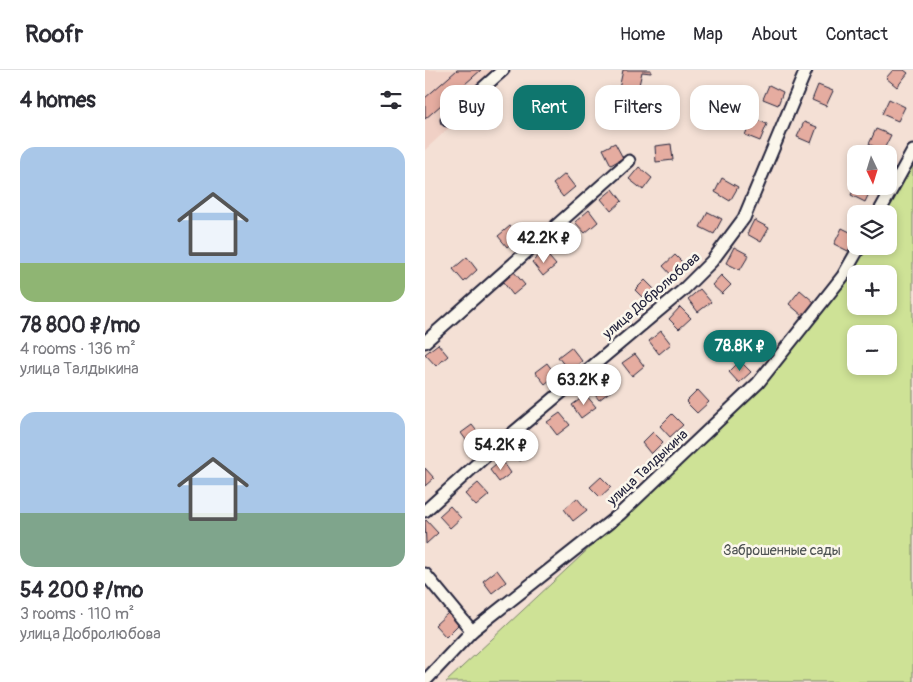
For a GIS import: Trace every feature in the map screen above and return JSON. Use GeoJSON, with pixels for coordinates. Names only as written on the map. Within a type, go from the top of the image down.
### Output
{"type":"FeatureCollection","features":[{"type":"Feature","properties":{"kind":"street"},"geometry":{"type":"LineString","coordinates":[[486,85],[503,70]]}},
{"type":"Feature","properties":{"kind":"street","name":"улица Добролюбова"},"geometry":{"type":"LineString","coordinates":[[425,511],[489,453],[682,291],[712,261],[744,218],[806,70]]}},
{"type":"Feature","properties":{"kind":"street"},"geometry":{"type":"LineString","coordinates":[[883,205],[913,151]]}},
{"type":"Feature","properties":{"kind":"street"},"geometry":{"type":"LineString","coordinates":[[425,342],[629,161]]}},
{"type":"Feature","properties":{"kind":"street","name":"улица Талдыкина"},"geometry":{"type":"LineString","coordinates":[[425,681],[472,631],[619,514],[758,383],[843,276],[855,255]]}},
{"type":"Feature","properties":{"kind":"street"},"geometry":{"type":"LineString","coordinates":[[425,574],[472,631]]}},
{"type":"Feature","properties":{"kind":"shaded area"},"geometry":{"type":"Polygon","coordinates":[[[425,70],[511,70],[495,85],[440,85],[440,130],[446,130],[425,150],[425,70]]]}},
{"type":"Feature","properties":{"kind":"green space","name":"Заброшенные сады"},"geometry":{"type":"Polygon","coordinates":[[[913,163],[913,682],[446,682],[749,399],[847,271],[847,315],[897,315],[897,265],[852,265],[858,255],[897,255],[897,205],[888,205],[894,195],[897,195],[897,190],[913,163]]]}},
{"type":"Feature","properties":{"kind":"building"},"geometry":{"type":"Polygon","coordinates":[[[457,70],[481,70],[464,85],[440,85],[440,106],[425,119],[425,98],[457,70]]]}},
{"type":"Feature","properties":{"kind":"building"},"geometry":{"type":"Polygon","coordinates":[[[623,70],[651,70],[651,73],[642,72],[639,85],[620,85],[623,70]]]}},
{"type":"Feature","properties":{"kind":"building"},"geometry":{"type":"Polygon","coordinates":[[[893,70],[904,70],[908,73],[897,87],[886,78],[893,70]]]}},
{"type":"Feature","properties":{"kind":"building"},"geometry":{"type":"Polygon","coordinates":[[[769,85],[783,92],[778,105],[763,99],[769,85]]]}},
{"type":"Feature","properties":{"kind":"building"},"geometry":{"type":"Polygon","coordinates":[[[818,85],[833,91],[826,106],[812,100],[818,85]]]}},
{"type":"Feature","properties":{"kind":"building"},"geometry":{"type":"Polygon","coordinates":[[[889,99],[905,107],[898,121],[882,114],[889,99]]]}},
{"type":"Feature","properties":{"kind":"building"},"geometry":{"type":"Polygon","coordinates":[[[759,121],[767,124],[760,141],[745,135],[747,130],[759,130],[759,121]]]}},
{"type":"Feature","properties":{"kind":"building"},"geometry":{"type":"Polygon","coordinates":[[[804,122],[817,127],[811,143],[797,137],[804,122]]]}},
{"type":"Feature","properties":{"kind":"building"},"geometry":{"type":"Polygon","coordinates":[[[876,129],[891,135],[886,145],[869,144],[876,129]]]}},
{"type":"Feature","properties":{"kind":"building"},"geometry":{"type":"Polygon","coordinates":[[[615,143],[623,158],[611,165],[603,149],[615,143]]]}},
{"type":"Feature","properties":{"kind":"building"},"geometry":{"type":"Polygon","coordinates":[[[671,144],[673,160],[656,162],[655,146],[671,144]]]}},
{"type":"Feature","properties":{"kind":"building"},"geometry":{"type":"Polygon","coordinates":[[[639,167],[652,178],[643,190],[629,179],[639,167]]]}},
{"type":"Feature","properties":{"kind":"building"},"geometry":{"type":"Polygon","coordinates":[[[565,174],[575,187],[563,197],[553,184],[565,174]]]}},
{"type":"Feature","properties":{"kind":"building"},"geometry":{"type":"Polygon","coordinates":[[[722,178],[738,187],[730,201],[715,192],[722,178]]]}},
{"type":"Feature","properties":{"kind":"building"},"geometry":{"type":"Polygon","coordinates":[[[613,189],[622,201],[611,211],[601,199],[613,189]]]}},
{"type":"Feature","properties":{"kind":"building"},"geometry":{"type":"Polygon","coordinates":[[[851,195],[868,195],[865,202],[851,195]]]}},
{"type":"Feature","properties":{"kind":"building"},"geometry":{"type":"Polygon","coordinates":[[[589,210],[598,222],[585,233],[575,222],[589,210]]]}},
{"type":"Feature","properties":{"kind":"building"},"geometry":{"type":"Polygon","coordinates":[[[708,212],[722,219],[714,234],[700,227],[708,212]]]}},
{"type":"Feature","properties":{"kind":"building"},"geometry":{"type":"Polygon","coordinates":[[[754,220],[769,228],[761,242],[747,234],[754,220]]]}},
{"type":"Feature","properties":{"kind":"building"},"geometry":{"type":"Polygon","coordinates":[[[510,226],[519,237],[507,247],[498,236],[510,226]]]}},
{"type":"Feature","properties":{"kind":"building"},"geometry":{"type":"Polygon","coordinates":[[[566,227],[577,241],[565,251],[553,237],[566,227]]]}},
{"type":"Feature","properties":{"kind":"building"},"geometry":{"type":"Polygon","coordinates":[[[842,228],[847,230],[847,250],[834,244],[842,228]]]}},
{"type":"Feature","properties":{"kind":"building"},"geometry":{"type":"Polygon","coordinates":[[[734,247],[749,255],[740,270],[726,263],[734,247]]]}},
{"type":"Feature","properties":{"kind":"building"},"geometry":{"type":"Polygon","coordinates":[[[544,251],[556,265],[543,276],[532,262],[544,251]]]}},
{"type":"Feature","properties":{"kind":"building"},"geometry":{"type":"Polygon","coordinates":[[[675,255],[686,266],[674,278],[663,266],[675,255]]]}},
{"type":"Feature","properties":{"kind":"building"},"geometry":{"type":"Polygon","coordinates":[[[467,257],[477,270],[464,282],[453,269],[467,257]]]}},
{"type":"Feature","properties":{"kind":"building"},"geometry":{"type":"Polygon","coordinates":[[[514,272],[525,285],[513,295],[503,282],[514,272]]]}},
{"type":"Feature","properties":{"kind":"building"},"geometry":{"type":"Polygon","coordinates":[[[721,275],[731,285],[722,294],[712,285],[721,275]]]}},
{"type":"Feature","properties":{"kind":"building"},"geometry":{"type":"Polygon","coordinates":[[[645,280],[656,291],[646,301],[635,290],[645,280]]]}},
{"type":"Feature","properties":{"kind":"building"},"geometry":{"type":"Polygon","coordinates":[[[700,289],[711,302],[698,312],[688,299],[700,289]]]}},
{"type":"Feature","properties":{"kind":"building"},"geometry":{"type":"Polygon","coordinates":[[[800,290],[814,302],[803,316],[789,304],[800,290]]]}},
{"type":"Feature","properties":{"kind":"building"},"geometry":{"type":"Polygon","coordinates":[[[680,307],[691,318],[679,329],[669,319],[680,307]]]}},
{"type":"Feature","properties":{"kind":"building"},"geometry":{"type":"Polygon","coordinates":[[[661,331],[671,344],[659,354],[649,341],[661,331]]]}},
{"type":"Feature","properties":{"kind":"building"},"geometry":{"type":"Polygon","coordinates":[[[438,344],[448,356],[436,366],[425,354],[438,344]]]}},
{"type":"Feature","properties":{"kind":"building"},"geometry":{"type":"Polygon","coordinates":[[[571,347],[582,361],[569,371],[558,357],[571,347]]]}},
{"type":"Feature","properties":{"kind":"building"},"geometry":{"type":"Polygon","coordinates":[[[635,354],[644,366],[632,376],[622,363],[635,354]]]}},
{"type":"Feature","properties":{"kind":"building"},"geometry":{"type":"Polygon","coordinates":[[[740,361],[751,372],[739,383],[729,372],[740,361]]]}},
{"type":"Feature","properties":{"kind":"building"},"geometry":{"type":"Polygon","coordinates":[[[547,363],[556,375],[545,384],[535,372],[547,363]]]}},
{"type":"Feature","properties":{"kind":"building"},"geometry":{"type":"Polygon","coordinates":[[[602,377],[612,390],[599,400],[589,387],[602,377]]]}},
{"type":"Feature","properties":{"kind":"building"},"geometry":{"type":"Polygon","coordinates":[[[698,390],[709,402],[697,413],[686,402],[698,390]]]}},
{"type":"Feature","properties":{"kind":"building"},"geometry":{"type":"Polygon","coordinates":[[[586,395],[596,407],[581,418],[572,405],[586,395]]]}},
{"type":"Feature","properties":{"kind":"building"},"geometry":{"type":"Polygon","coordinates":[[[560,413],[570,425],[557,435],[547,422],[560,413]]]}},
{"type":"Feature","properties":{"kind":"building"},"geometry":{"type":"Polygon","coordinates":[[[672,414],[683,425],[670,437],[660,426],[672,414]]]}},
{"type":"Feature","properties":{"kind":"building"},"geometry":{"type":"Polygon","coordinates":[[[472,425],[480,435],[469,444],[461,433],[472,425]]]}},
{"type":"Feature","properties":{"kind":"building"},"geometry":{"type":"Polygon","coordinates":[[[653,432],[663,442],[651,454],[642,443],[653,432]]]}},
{"type":"Feature","properties":{"kind":"building"},"geometry":{"type":"Polygon","coordinates":[[[523,442],[531,452],[520,461],[512,450],[523,442]]]}},
{"type":"Feature","properties":{"kind":"building"},"geometry":{"type":"Polygon","coordinates":[[[502,460],[511,473],[499,482],[490,470],[502,460]]]}},
{"type":"Feature","properties":{"kind":"building"},"geometry":{"type":"Polygon","coordinates":[[[425,468],[434,478],[425,486],[425,468]]]}},
{"type":"Feature","properties":{"kind":"building"},"geometry":{"type":"Polygon","coordinates":[[[601,477],[611,487],[600,497],[590,487],[601,477]]]}},
{"type":"Feature","properties":{"kind":"building"},"geometry":{"type":"Polygon","coordinates":[[[478,483],[489,495],[476,506],[465,494],[478,483]]]}},
{"type":"Feature","properties":{"kind":"building"},"geometry":{"type":"Polygon","coordinates":[[[577,498],[587,510],[573,521],[564,509],[577,498]]]}},
{"type":"Feature","properties":{"kind":"building"},"geometry":{"type":"Polygon","coordinates":[[[450,506],[461,518],[450,528],[439,516],[450,506]]]}},
{"type":"Feature","properties":{"kind":"building"},"geometry":{"type":"Polygon","coordinates":[[[425,521],[438,533],[426,544],[425,521]]]}},
{"type":"Feature","properties":{"kind":"building"},"geometry":{"type":"Polygon","coordinates":[[[497,570],[506,582],[492,593],[483,581],[497,570]]]}},
{"type":"Feature","properties":{"kind":"building"},"geometry":{"type":"Polygon","coordinates":[[[448,613],[459,624],[446,637],[435,625],[448,613]]]}}]}
